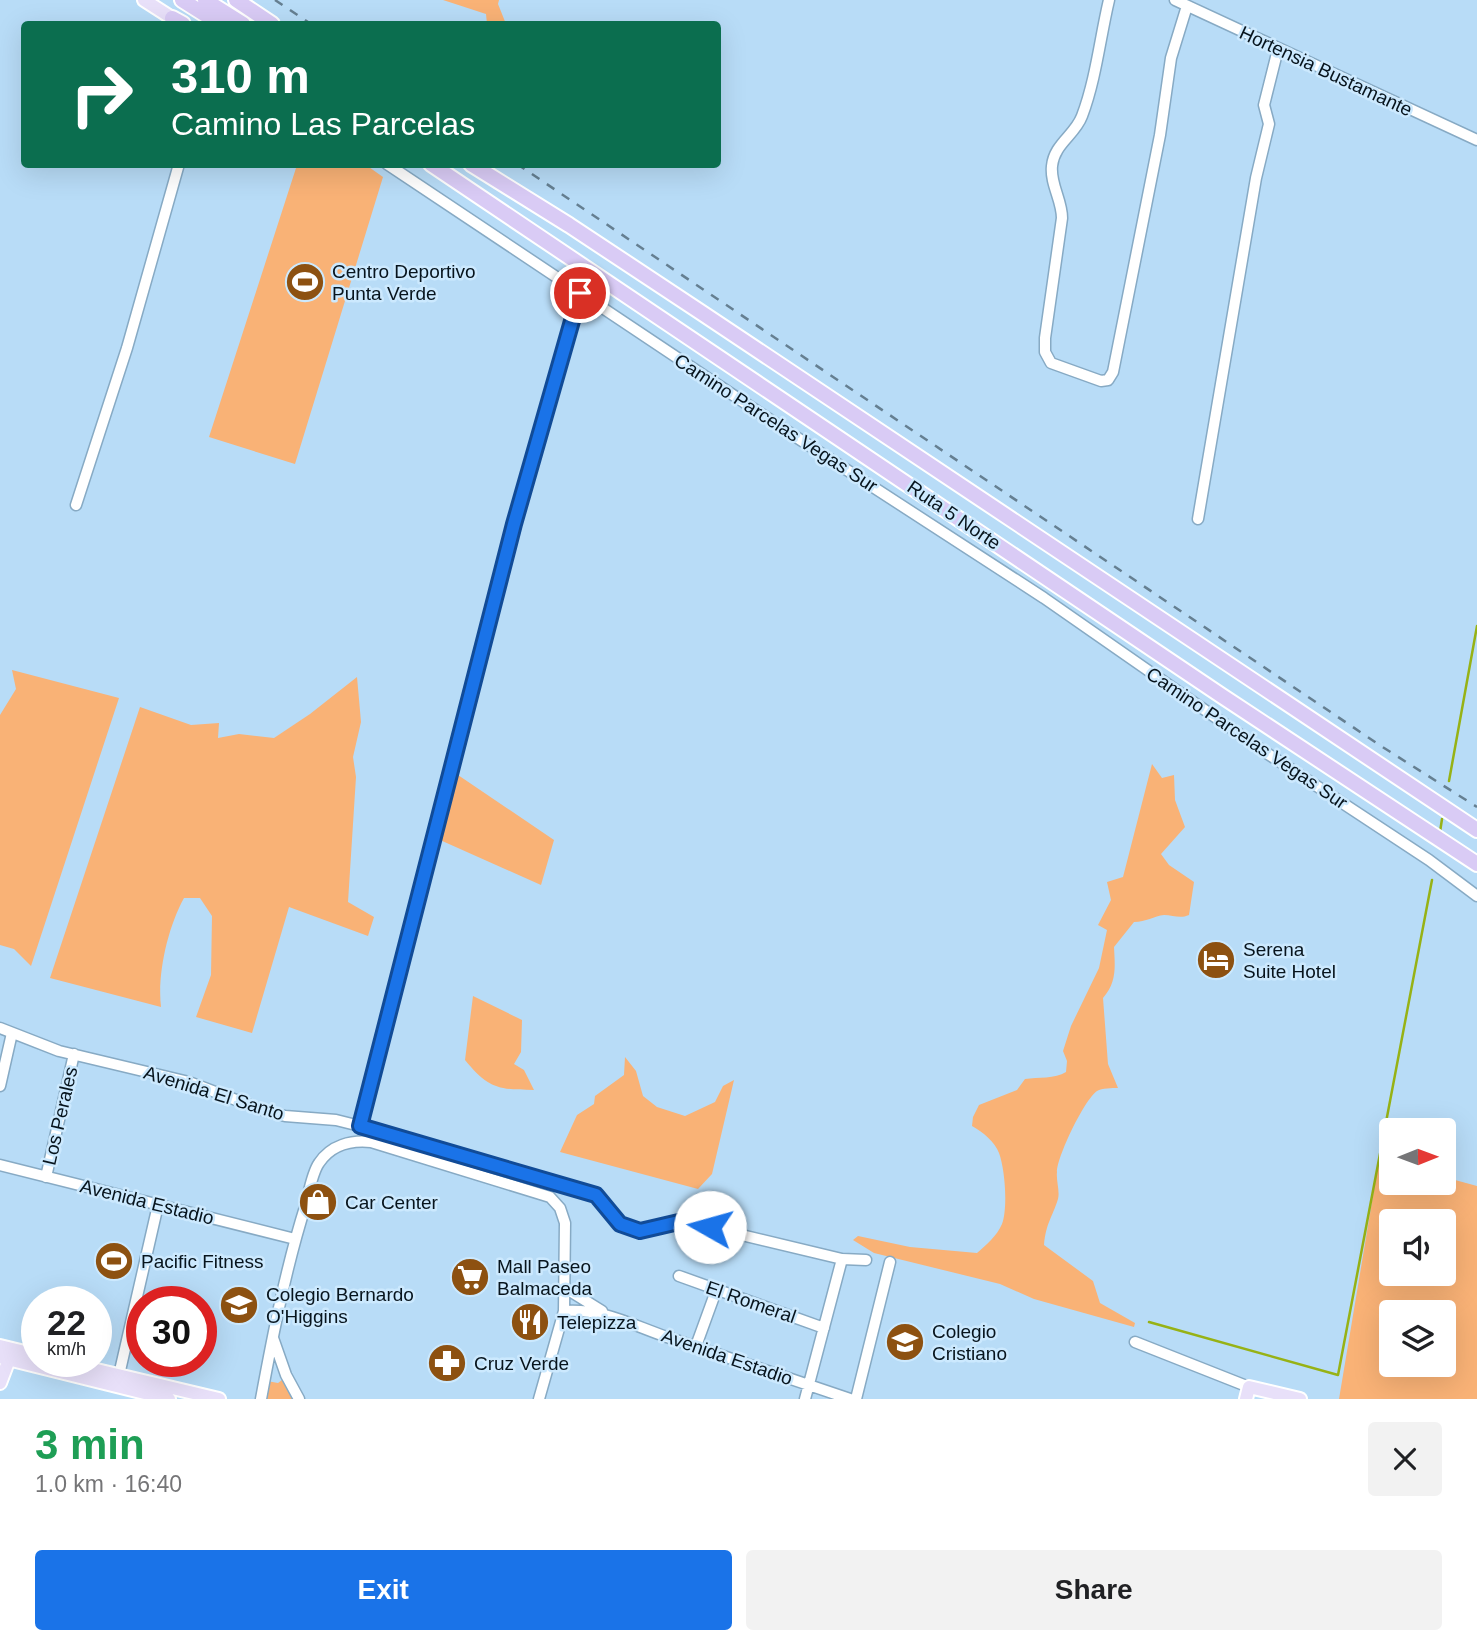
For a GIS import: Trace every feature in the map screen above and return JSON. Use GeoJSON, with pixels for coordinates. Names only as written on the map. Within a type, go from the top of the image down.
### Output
{"type":"FeatureCollection","features":[{"type":"Feature","properties":{"kind":"highway"},"geometry":{"type":"LineString","coordinates":[[182,0],[215,21]]}},
{"type":"Feature","properties":{"kind":"highway"},"geometry":{"type":"LineString","coordinates":[[205,0],[238,21]]}},
{"type":"Feature","properties":{"kind":"highway"},"geometry":{"type":"LineString","coordinates":[[236,0],[268,21]]}},
{"type":"Feature","properties":{"kind":"highway","name":"Ruta 5 Norte"},"geometry":{"type":"LineString","coordinates":[[437,168],[1477,864]]}},
{"type":"Feature","properties":{"kind":"highway","name":"Ruta 5 Norte"},"geometry":{"type":"LineString","coordinates":[[477,168],[569,225],[1477,830]]}},
{"type":"Feature","properties":{"kind":"highway"},"geometry":{"type":"LineString","coordinates":[[492,168],[569,225]]}},
{"type":"Feature","properties":{"kind":"main road"},"geometry":{"type":"LineString","coordinates":[[144,0],[177,21]]}},
{"type":"Feature","properties":{"kind":"main road"},"geometry":{"type":"LineString","coordinates":[[0,1383],[6,1353],[169,1399]]}},
{"type":"Feature","properties":{"kind":"main road"},"geometry":{"type":"LineString","coordinates":[[112,1373],[219,1399]]}},
{"type":"Feature","properties":{"kind":"main road"},"geometry":{"type":"LineString","coordinates":[[1248,1393],[1300,1399]]}},
{"type":"Feature","properties":{"kind":"street"},"geometry":{"type":"LineString","coordinates":[[1109,0],[1084,109],[1076,129],[1060,145],[1053,161],[1053,181],[1062,205],[1062,218],[1045,338],[1045,352],[1051,363],[1101,381],[1108,380],[1113,372],[1160,135],[1171,58],[1186,6]]}},
{"type":"Feature","properties":{"kind":"street","name":"Hortensia Bustamante"},"geometry":{"type":"LineString","coordinates":[[1175,0],[1477,140]]}},
{"type":"Feature","properties":{"kind":"street"},"geometry":{"type":"LineString","coordinates":[[1198,519],[1256,178],[1269,124],[1264,105],[1278,49]]}},
{"type":"Feature","properties":{"kind":"street"},"geometry":{"type":"LineString","coordinates":[[76,505],[127,348],[178,168]]}},
{"type":"Feature","properties":{"kind":"street","name":"Camino Parcelas Vegas Sur"},"geometry":{"type":"LineString","coordinates":[[393,168],[1044,598],[1268,754],[1429,860],[1477,896]]}},
{"type":"Feature","properties":{"kind":"street"},"geometry":{"type":"LineString","coordinates":[[360,1126],[514,524],[580,293]]}},
{"type":"Feature","properties":{"kind":"street"},"geometry":{"type":"LineString","coordinates":[[1268,754],[1280,733]]}},
{"type":"Feature","properties":{"kind":"street","name":"Avenida El Santo"},"geometry":{"type":"LineString","coordinates":[[0,1028],[74,1054],[189,1082],[265,1111],[360,1126],[596,1195],[620,1224],[640,1231],[683,1221],[842,1259],[866,1260]]}},
{"type":"Feature","properties":{"kind":"street"},"geometry":{"type":"LineString","coordinates":[[0,1086],[12,1033]]}},
{"type":"Feature","properties":{"kind":"street","name":"Los Perales"},"geometry":{"type":"LineString","coordinates":[[46,1177],[74,1054]]}},
{"type":"Feature","properties":{"kind":"street"},"geometry":{"type":"LineString","coordinates":[[261,1399],[295,1239],[318,1164],[331,1150],[346,1143],[371,1142],[550,1197],[560,1208],[565,1223],[564,1311],[539,1399]]}},
{"type":"Feature","properties":{"kind":"street","name":"Avenida Estadio"},"geometry":{"type":"LineString","coordinates":[[0,1165],[295,1239]]}},
{"type":"Feature","properties":{"kind":"street"},"geometry":{"type":"LineString","coordinates":[[119,1375],[158,1205]]}},
{"type":"Feature","properties":{"kind":"street"},"geometry":{"type":"LineString","coordinates":[[805,1399],[842,1259]]}},
{"type":"Feature","properties":{"kind":"street"},"geometry":{"type":"LineString","coordinates":[[856,1399],[890,1262]]}},
{"type":"Feature","properties":{"kind":"street","name":"El Romeral"},"geometry":{"type":"LineString","coordinates":[[679,1276],[824,1328]]}},
{"type":"Feature","properties":{"kind":"street","name":"Avenida Estadio"},"geometry":{"type":"LineString","coordinates":[[565,1288],[586,1299],[605,1314]]}},
{"type":"Feature","properties":{"kind":"street"},"geometry":{"type":"LineString","coordinates":[[696,1346],[716,1291]]}},
{"type":"Feature","properties":{"kind":"street","name":"Avenida Estadio"},"geometry":{"type":"LineString","coordinates":[[564,1311],[585,1310],[605,1314],[850,1399]]}},
{"type":"Feature","properties":{"kind":"street"},"geometry":{"type":"LineString","coordinates":[[273,1338],[286,1375],[299,1399]]}},
{"type":"Feature","properties":{"kind":"street"},"geometry":{"type":"LineString","coordinates":[[1135,1342],[1248,1393]]}},
{"type":"Feature","properties":{"kind":"shaded area"},"geometry":{"type":"Polygon","coordinates":[[[443,0],[499,0],[505,21],[487,21],[486,14],[443,0]]]}},
{"type":"Feature","properties":{"kind":"shaded area","name":"Centro Deportivo Punta Verde"},"geometry":{"type":"Polygon","coordinates":[[[296,168],[370,168],[383,177],[295,464],[209,437],[296,168]]]}},
{"type":"Feature","properties":{"kind":"shaded area"},"geometry":{"type":"Polygon","coordinates":[[[12,670],[119,698],[31,966],[14,949],[0,945],[0,715],[16,689],[12,670]]]}},
{"type":"Feature","properties":{"kind":"shaded area"},"geometry":{"type":"Polygon","coordinates":[[[357,677],[361,722],[353,757],[356,777],[348,902],[374,917],[368,936],[289,907],[252,1033],[196,1017],[211,975],[212,916],[200,898],[184,898],[173,923],[162,966],[161,1007],[50,978],[140,707],[191,725],[219,723],[218,738],[239,734],[274,738],[357,677]]]}},
{"type":"Feature","properties":{"kind":"shaded area"},"geometry":{"type":"Polygon","coordinates":[[[1152,764],[1162,778],[1174,775],[1175,800],[1185,827],[1161,854],[1169,865],[1194,882],[1189,915],[1164,915],[1134,922],[1114,947],[1113,980],[1103,998],[1108,1064],[1118,1088],[1097,1091],[1085,1105],[1072,1129],[1058,1165],[1058,1199],[1044,1245],[1093,1281],[1100,1303],[1135,1323],[1134,1327],[1034,1299],[1000,1284],[874,1253],[853,1240],[858,1236],[910,1247],[977,1253],[1000,1228],[1005,1199],[1001,1160],[992,1141],[972,1126],[973,1117],[979,1105],[1017,1090],[1025,1079],[1052,1077],[1066,1072],[1067,1061],[1063,1051],[1071,1026],[1099,968],[1107,930],[1098,925],[1111,900],[1107,882],[1123,877],[1152,764]]]}},
{"type":"Feature","properties":{"kind":"shaded area"},"geometry":{"type":"Polygon","coordinates":[[[458,775],[554,840],[541,885],[440,840],[458,775]]]}},
{"type":"Feature","properties":{"kind":"shaded area"},"geometry":{"type":"Polygon","coordinates":[[[473,996],[522,1020],[521,1052],[514,1064],[524,1070],[534,1090],[495,1086],[480,1076],[465,1060],[473,996]]]}},
{"type":"Feature","properties":{"kind":"shaded area"},"geometry":{"type":"Polygon","coordinates":[[[625,1057],[636,1071],[643,1096],[657,1107],[685,1116],[715,1102],[723,1086],[734,1080],[712,1174],[698,1189],[560,1152],[577,1115],[594,1104],[595,1096],[624,1075],[625,1057]]]}},
{"type":"Feature","properties":{"kind":"shaded area"},"geometry":{"type":"Polygon","coordinates":[[[1379,1160],[1379,1195],[1456,1195],[1456,1180],[1477,1186],[1477,1399],[1339,1399],[1379,1160]]]}},
{"type":"Feature","properties":{"kind":"shaded area"},"geometry":{"type":"Polygon","coordinates":[[[282,1380],[292,1399],[264,1399],[267,1381],[278,1383],[282,1380]]]}},
{"type":"Feature","properties":{"kind":"waterway"},"geometry":{"type":"LineString","coordinates":[[1449,781],[1477,626]]}},
{"type":"Feature","properties":{"kind":"waterway"},"geometry":{"type":"LineString","coordinates":[[1440,832],[1442,819]]}},
{"type":"Feature","properties":{"kind":"waterway"},"geometry":{"type":"LineString","coordinates":[[1149,1322],[1338,1375],[1432,880]]}},
{"type":"Feature","properties":{"kind":"railway"},"geometry":{"type":"LineString","coordinates":[[275,0],[306,21]]}},
{"type":"Feature","properties":{"kind":"railway"},"geometry":{"type":"LineString","coordinates":[[523,168],[1381,746],[1477,807]]}},
{"type":"Feature","properties":{"kind":"place","name":"Centro Deportivo Punta Verde"},"geometry":{"type":"Point","coordinates":[305,282]}},
{"type":"Feature","properties":{"kind":"place","name":"Serena Suite Hotel"},"geometry":{"type":"Point","coordinates":[1216,960]}},
{"type":"Feature","properties":{"kind":"place","name":"Car Center"},"geometry":{"type":"Point","coordinates":[318,1202]}},
{"type":"Feature","properties":{"kind":"place","name":"Pacific Fitness"},"geometry":{"type":"Point","coordinates":[114,1261]}},
{"type":"Feature","properties":{"kind":"place","name":"Mall Paseo Balmaceda"},"geometry":{"type":"Point","coordinates":[470,1277]}},
{"type":"Feature","properties":{"kind":"place","name":"Colegio Bernardo O'Higgins"},"geometry":{"type":"Point","coordinates":[239,1305]}},
{"type":"Feature","properties":{"kind":"place","name":"Telepizza"},"geometry":{"type":"Point","coordinates":[530,1322]}},
{"type":"Feature","properties":{"kind":"place","name":"Colegio Cristiano"},"geometry":{"type":"Point","coordinates":[905,1342]}},
{"type":"Feature","properties":{"kind":"place","name":"Cruz Verde"},"geometry":{"type":"Point","coordinates":[447,1363]}},
{"type":"Feature","properties":{"kind":"route"},"geometry":{"type":"LineString","coordinates":[[580,293],[514,524],[360,1126],[596,1195],[620,1224],[640,1231],[683,1221],[710,1227]]}}]}
